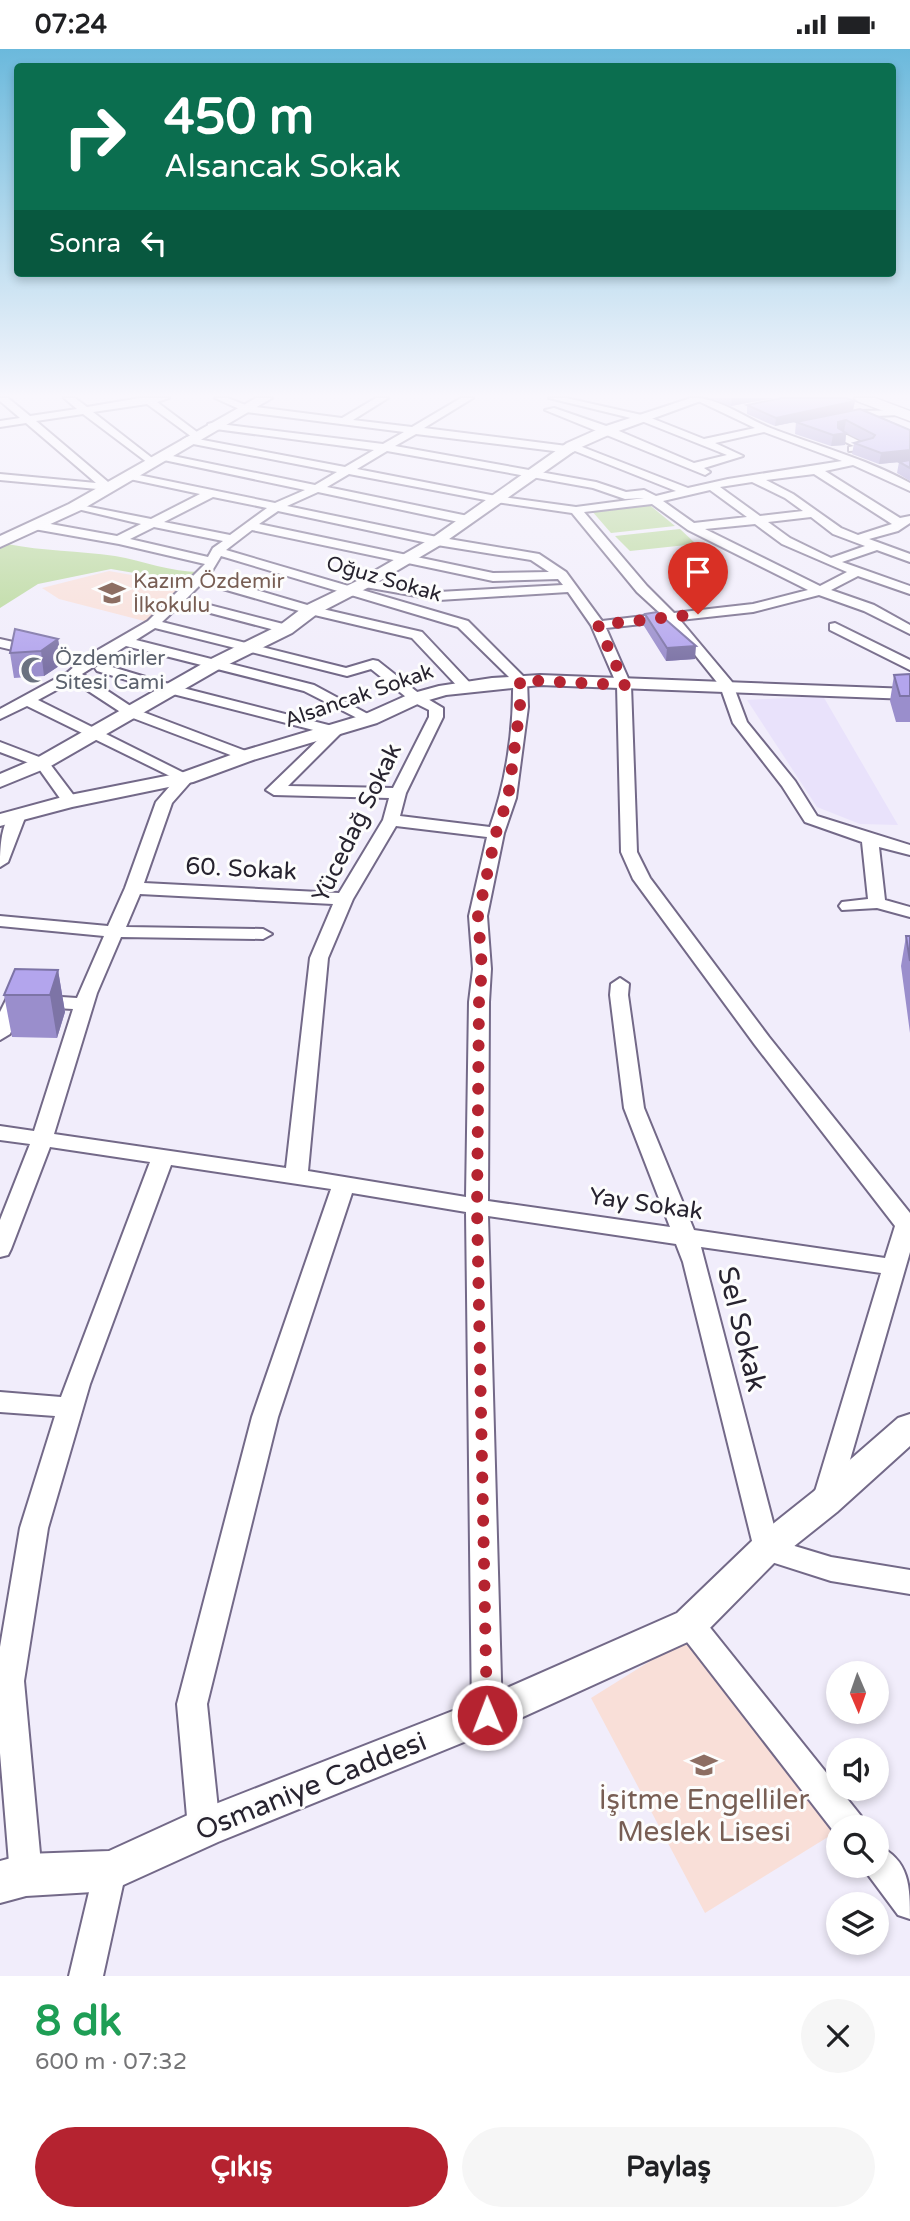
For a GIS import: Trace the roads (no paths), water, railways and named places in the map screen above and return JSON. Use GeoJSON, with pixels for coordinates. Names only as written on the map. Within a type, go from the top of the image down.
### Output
{"type":"FeatureCollection","features":[{"type":"Feature","properties":{"kind":"main road"},"geometry":{"type":"LineString","coordinates":[[0,542],[75,507],[106,488]]}},
{"type":"Feature","properties":{"kind":"street"},"geometry":{"type":"LineString","coordinates":[[187,488],[437,541],[535,557],[562,575],[598,625],[625,685],[629,852],[642,879],[762,1041],[908,1224],[825,1502]]}},
{"type":"Feature","properties":{"kind":"street"},"geometry":{"type":"LineString","coordinates":[[119,540],[221,488]]}},
{"type":"Feature","properties":{"kind":"street"},"geometry":{"type":"LineString","coordinates":[[311,488],[468,520]]}},
{"type":"Feature","properties":{"kind":"street"},"geometry":{"type":"LineString","coordinates":[[437,488],[576,510],[655,500],[708,488]]}},
{"type":"Feature","properties":{"kind":"street"},"geometry":{"type":"LineString","coordinates":[[0,781],[42,764],[215,664],[251,649],[286,629],[311,610],[365,583],[437,541],[512,488]]}},
{"type":"Feature","properties":{"kind":"street"},"geometry":{"type":"LineString","coordinates":[[604,488],[625,496],[644,493],[692,527],[820,591],[869,608],[910,629]]}},
{"type":"Feature","properties":{"kind":"street"},"geometry":{"type":"LineString","coordinates":[[676,488],[687,492]]}},
{"type":"Feature","properties":{"kind":"street"},"geometry":{"type":"LineString","coordinates":[[714,488],[786,541],[830,562],[910,590]]}},
{"type":"Feature","properties":{"kind":"street"},"geometry":{"type":"LineString","coordinates":[[773,488],[789,496],[823,524],[873,547],[910,558]]}},
{"type":"Feature","properties":{"kind":"street"},"geometry":{"type":"LineString","coordinates":[[847,488],[904,521],[894,528],[855,539]]}},
{"type":"Feature","properties":{"kind":"street"},"geometry":{"type":"LineString","coordinates":[[0,715],[73,675],[86,663],[153,624],[200,578],[214,556],[231,539],[278,506],[316,489]]}},
{"type":"Feature","properties":{"kind":"street"},"geometry":{"type":"LineString","coordinates":[[75,507],[231,539]]}},
{"type":"Feature","properties":{"kind":"street"},"geometry":{"type":"LineString","coordinates":[[576,510],[727,685],[740,723],[789,784],[811,819],[910,850]]}},
{"type":"Feature","properties":{"kind":"street"},"geometry":{"type":"LineString","coordinates":[[692,527],[810,514]]}},
{"type":"Feature","properties":{"kind":"street","name":"Oğuz Sokak"},"geometry":{"type":"LineString","coordinates":[[34,525],[214,556],[349,590],[463,624],[520,680]]}},
{"type":"Feature","properties":{"kind":"street"},"geometry":{"type":"LineString","coordinates":[[250,526],[493,577],[562,575]]}},
{"type":"Feature","properties":{"kind":"street"},"geometry":{"type":"LineString","coordinates":[[830,562],[873,547]]}},
{"type":"Feature","properties":{"kind":"street"},"geometry":{"type":"LineString","coordinates":[[598,625],[752,608],[820,591],[857,572]]}},
{"type":"Feature","properties":{"kind":"street"},"geometry":{"type":"LineString","coordinates":[[200,578],[311,610],[417,635],[466,687]]}},
{"type":"Feature","properties":{"kind":"street"},"geometry":{"type":"LineString","coordinates":[[365,583],[439,596],[572,588]]}},
{"type":"Feature","properties":{"kind":"street"},"geometry":{"type":"LineString","coordinates":[[176,600],[286,629]]}},
{"type":"Feature","properties":{"kind":"street","name":"Yücedağ Sokak"},"geometry":{"type":"LineString","coordinates":[[153,624],[347,672],[373,664],[416,698],[436,708],[436,717],[398,793],[391,820],[344,899],[319,958],[296,1178]]}},
{"type":"Feature","properties":{"kind":"street"},"geometry":{"type":"LineString","coordinates":[[835,627],[910,666]]}},
{"type":"Feature","properties":{"kind":"street"},"geometry":{"type":"LineString","coordinates":[[124,641],[309,688],[370,719]]}},
{"type":"Feature","properties":{"kind":"street"},"geometry":{"type":"LineString","coordinates":[[0,643],[86,663]]}},
{"type":"Feature","properties":{"kind":"street"},"geometry":{"type":"LineString","coordinates":[[102,668],[174,690],[335,730]]}},
{"type":"Feature","properties":{"kind":"street"},"geometry":{"type":"LineString","coordinates":[[73,675],[130,712],[246,756]]}},
{"type":"Feature","properties":{"kind":"street"},"geometry":{"type":"LineString","coordinates":[[487,1715],[477,1209],[479,1002],[482,969],[478,916],[496,833],[508,798],[520,707],[520,680]]}},
{"type":"Feature","properties":{"kind":"street","name":"Alsancak Sokak"},"geometry":{"type":"LineString","coordinates":[[9,818],[70,801],[186,778],[246,756],[370,719],[416,698],[466,687],[520,680],[625,685],[727,685],[910,694]]}},
{"type":"Feature","properties":{"kind":"street"},"geometry":{"type":"LineString","coordinates":[[0,1249],[42,1140],[84,1004],[134,888],[164,802],[186,778],[27,700]]}},
{"type":"Feature","properties":{"kind":"street"},"geometry":{"type":"LineString","coordinates":[[335,730],[274,790],[398,793]]}},
{"type":"Feature","properties":{"kind":"street"},"geometry":{"type":"LineString","coordinates":[[0,747],[42,764],[70,801]]}},
{"type":"Feature","properties":{"kind":"street"},"geometry":{"type":"LineString","coordinates":[[0,862],[9,818]]}},
{"type":"Feature","properties":{"kind":"street"},"geometry":{"type":"LineString","coordinates":[[391,820],[496,833]]}},
{"type":"Feature","properties":{"kind":"street"},"geometry":{"type":"LineString","coordinates":[[870,839],[877,903]]}},
{"type":"Feature","properties":{"kind":"street","name":"60. Sokak"},"geometry":{"type":"LineString","coordinates":[[134,888],[344,899]]}},
{"type":"Feature","properties":{"kind":"street"},"geometry":{"type":"LineString","coordinates":[[848,906],[877,903],[910,912]]}},
{"type":"Feature","properties":{"kind":"street"},"geometry":{"type":"LineString","coordinates":[[0,921],[116,932],[263,934]]}},
{"type":"Feature","properties":{"kind":"street","name":"Sel Sokak"},"geometry":{"type":"LineString","coordinates":[[620,984],[619,995],[634,1108],[695,1262],[766,1549]]}},
{"type":"Feature","properties":{"kind":"street"},"geometry":{"type":"LineString","coordinates":[[0,1034],[15,1000],[84,1004]]}},
{"type":"Feature","properties":{"kind":"street","name":"Yay Sokak"},"geometry":{"type":"LineString","coordinates":[[0,1133],[344,1184],[477,1209],[685,1235],[894,1267]]}},
{"type":"Feature","properties":{"kind":"street"},"geometry":{"type":"LineString","coordinates":[[13,1879],[9,1681],[34,1528],[71,1408],[163,1157]]}},
{"type":"Feature","properties":{"kind":"street"},"geometry":{"type":"LineString","coordinates":[[204,1828],[192,1704],[265,1417],[344,1184]]}},
{"type":"Feature","properties":{"kind":"street"},"geometry":{"type":"LineString","coordinates":[[0,1402],[71,1408]]}},
{"type":"Feature","properties":{"kind":"street","name":"Osmaniye Caddesi"},"geometry":{"type":"LineString","coordinates":[[13,1879],[110,1871],[204,1828],[487,1715],[690,1624],[766,1549],[825,1502],[910,1426]]}},
{"type":"Feature","properties":{"kind":"street"},"geometry":{"type":"LineString","coordinates":[[766,1549],[831,1569],[910,1582]]}},
{"type":"Feature","properties":{"kind":"street"},"geometry":{"type":"LineString","coordinates":[[690,1624],[841,1815]]}},
{"type":"Feature","properties":{"kind":"street"},"geometry":{"type":"LineString","coordinates":[[86,1976],[110,1871]]}},
{"type":"Feature","properties":{"kind":"street"},"geometry":{"type":"LineString","coordinates":[[889,1876],[910,1903]]}},
{"type":"Feature","properties":{"kind":"place","name":"Kazım Özdemir İlkokulu"},"geometry":{"type":"Point","coordinates":[112,593]}},
{"type":"Feature","properties":{"kind":"place","name":"Özdemirler Sitesi Cami"},"geometry":{"type":"Point","coordinates":[34,670]}},
{"type":"Feature","properties":{"kind":"place","name":"İşitme Engelliler Meslek Lisesi"},"geometry":{"type":"Point","coordinates":[704,1765]}}]}
